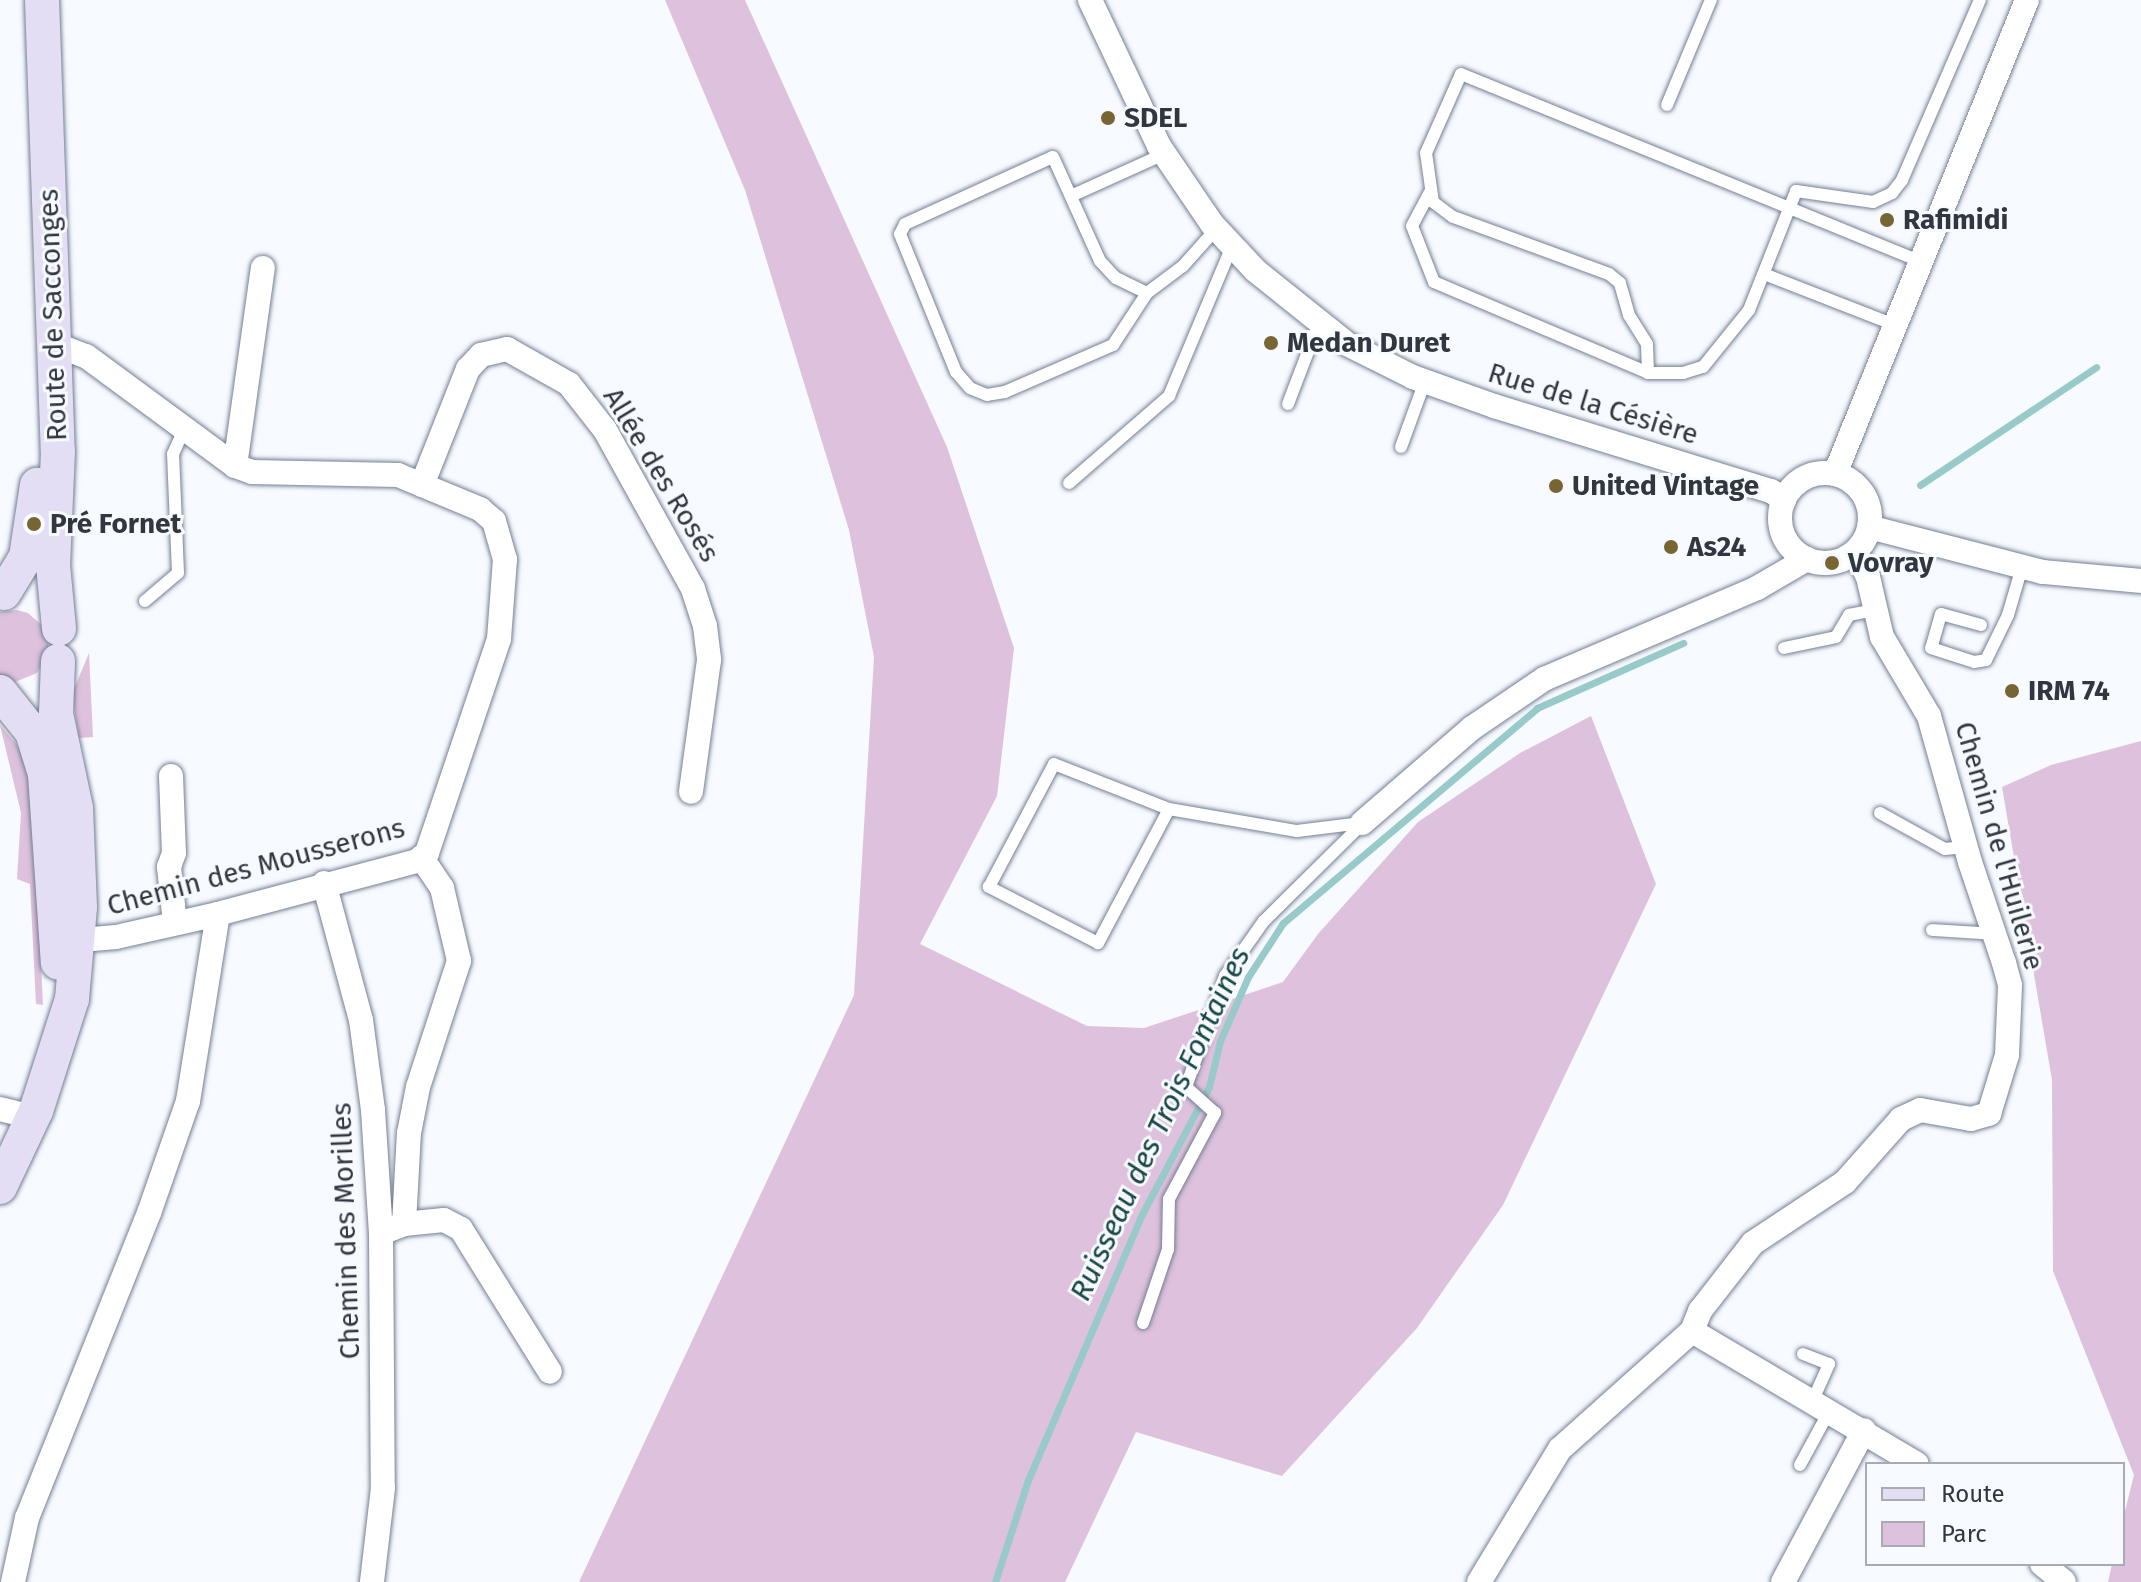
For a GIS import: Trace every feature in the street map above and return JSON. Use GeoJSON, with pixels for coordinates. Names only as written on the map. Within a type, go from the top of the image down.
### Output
{"type":"FeatureCollection","features":[{"type":"Feature","properties":{"kind":"street","name":"Route de Sacconges"},"geometry":{"type":"LineString","coordinates":[[2,594],[26,557],[38,480],[20,0]]}},
{"type":"Feature","properties":{"kind":"street","name":"Route de Sacconges"},"geometry":{"type":"LineString","coordinates":[[0,1187],[14,1123],[59,1049],[72,999],[68,951],[76,808],[56,714],[58,645],[53,565],[58,464],[42,0]]}},
{"type":"Feature","properties":{"kind":"street","name":"Rue de la Césière"},"geometry":{"type":"LineString","coordinates":[[1090,0],[1164,154],[1224,237],[1319,323],[1347,344],[1425,381],[1771,491],[1784,500]]}},
{"type":"Feature","properties":{"kind":"street"},"geometry":{"type":"LineString","coordinates":[[1835,474],[1892,324],[2027,0]]}},
{"type":"Feature","properties":{"kind":"street"},"geometry":{"type":"LineString","coordinates":[[235,466],[263,268]]}},
{"type":"Feature","properties":{"kind":"street","name":"Chemin des Mousserons"},"geometry":{"type":"LineString","coordinates":[[54,344],[86,356],[235,466],[252,472],[374,472],[422,485],[480,509],[494,521],[505,559],[499,639],[421,857],[218,914],[68,951]]}},
{"type":"Feature","properties":{"kind":"street","name":"Allée des Rosés"},"geometry":{"type":"LineString","coordinates":[[422,485],[468,369],[481,355],[507,349],[569,384],[620,456],[693,589],[705,626],[709,660],[691,792]]}},
{"type":"Feature","properties":{"kind":"street"},"geometry":{"type":"LineString","coordinates":[[1835,474],[1859,488],[1870,513],[1869,527],[1855,552],[1832,563],[1807,559],[1786,540],[1780,514],[1784,500],[1800,481],[1835,474]]}},
{"type":"Feature","properties":{"kind":"street"},"geometry":{"type":"LineString","coordinates":[[1869,527],[2022,567],[2141,581]]}},
{"type":"Feature","properties":{"kind":"street","name":"Chemin de l'Huilerie"},"geometry":{"type":"LineString","coordinates":[[1479,1582],[1560,1449],[1692,1331],[1700,1311],[1753,1243],[1845,1182],[1901,1119],[1929,1110],[1981,1118],[1995,1107],[2011,1019],[2010,985],[1965,847],[1929,716],[1890,655],[1874,610],[1868,577],[1855,552]]}},
{"type":"Feature","properties":{"kind":"street"},"geometry":{"type":"LineString","coordinates":[[1362,823],[1472,728],[1544,679],[1757,588],[1807,559]]}},
{"type":"Feature","properties":{"kind":"street"},"geometry":{"type":"LineString","coordinates":[[0,692],[33,687],[58,645],[38,601],[2,594]]}},
{"type":"Feature","properties":{"kind":"street","name":"Route de Sacconges"},"geometry":{"type":"LineString","coordinates":[[0,692],[32,732],[45,774],[56,909],[68,951]]}},
{"type":"Feature","properties":{"kind":"street"},"geometry":{"type":"LineString","coordinates":[[171,776],[174,853],[169,867],[175,923]]}},
{"type":"Feature","properties":{"kind":"street"},"geometry":{"type":"LineString","coordinates":[[404,1224],[409,1133],[418,1087],[459,961],[446,900],[421,857]]}},
{"type":"Feature","properties":{"kind":"street","name":"Chemin des Morilles"},"geometry":{"type":"LineString","coordinates":[[324,883],[361,1020],[381,1233],[383,1488],[372,1582]]}},
{"type":"Feature","properties":{"kind":"street"},"geometry":{"type":"LineString","coordinates":[[13,1582],[27,1518],[149,1213],[188,1101],[218,914]]}},
{"type":"Feature","properties":{"kind":"street"},"geometry":{"type":"LineString","coordinates":[[381,1233],[404,1224],[444,1220],[461,1229],[550,1372]]}},
{"type":"Feature","properties":{"kind":"street"},"geometry":{"type":"LineString","coordinates":[[1692,1331],[1914,1462]]}},
{"type":"Feature","properties":{"kind":"street"},"geometry":{"type":"LineString","coordinates":[[1783,1582],[1864,1430]]}},
{"type":"Feature","properties":{"kind":"street"},"geometry":{"type":"LineString","coordinates":[[2044,1566],[2064,1582]]}},
{"type":"Feature","properties":{"kind":"lane"},"geometry":{"type":"LineString","coordinates":[[1667,105],[1711,0]]}},
{"type":"Feature","properties":{"kind":"lane"},"geometry":{"type":"LineString","coordinates":[[1430,192],[1412,226],[1434,282],[1648,373],[1683,373],[1703,367],[1749,310],[1796,191],[1853,202],[1873,202],[1892,193],[1980,0]]}},
{"type":"Feature","properties":{"kind":"lane"},"geometry":{"type":"LineString","coordinates":[[1648,373],[1647,344],[1629,315],[1620,283],[1609,274],[1453,217],[1433,202],[1426,153],[1461,74],[1919,261]]}},
{"type":"Feature","properties":{"kind":"lane"},"geometry":{"type":"LineString","coordinates":[[1071,196],[1164,154]]}},
{"type":"Feature","properties":{"kind":"lane"},"geometry":{"type":"LineString","coordinates":[[1147,293],[1116,278],[1100,261],[1053,157],[905,224],[901,246],[956,372],[970,388],[987,395],[1005,392],[1113,345],[1147,293],[1224,237]]}},
{"type":"Feature","properties":{"kind":"lane"},"geometry":{"type":"LineString","coordinates":[[1069,483],[1169,396],[1224,237]]}},
{"type":"Feature","properties":{"kind":"lane"},"geometry":{"type":"LineString","coordinates":[[1764,274],[1892,324]]}},
{"type":"Feature","properties":{"kind":"lane"},"geometry":{"type":"LineString","coordinates":[[1288,404],[1319,323]]}},
{"type":"Feature","properties":{"kind":"lane"},"geometry":{"type":"LineString","coordinates":[[1401,447],[1425,381]]}},
{"type":"Feature","properties":{"kind":"lane"},"geometry":{"type":"LineString","coordinates":[[145,601],[178,573],[173,454],[184,429]]}},
{"type":"Feature","properties":{"kind":"lane"},"geometry":{"type":"LineString","coordinates":[[1981,625],[1941,614],[1931,648],[1974,662],[1986,660],[2008,615],[2022,567]]}},
{"type":"Feature","properties":{"kind":"lane"},"geometry":{"type":"LineString","coordinates":[[1784,648],[1836,637],[1849,615],[1874,610]]}},
{"type":"Feature","properties":{"kind":"lane"},"geometry":{"type":"LineString","coordinates":[[1169,809],[1098,943],[989,887],[1054,764],[1169,809],[1297,831],[1362,823]]}},
{"type":"Feature","properties":{"kind":"lane"},"geometry":{"type":"LineString","coordinates":[[1880,813],[1945,849],[1965,847]]}},
{"type":"Feature","properties":{"kind":"lane"},"geometry":{"type":"LineString","coordinates":[[1143,1323],[1168,1249],[1169,1199],[1215,1113],[1186,1087],[1213,1007],[1242,948],[1302,880],[1362,823]]}},
{"type":"Feature","properties":{"kind":"lane"},"geometry":{"type":"LineString","coordinates":[[1932,930],[1995,934]]}},
{"type":"Feature","properties":{"kind":"lane"},"geometry":{"type":"LineString","coordinates":[[1800,1465],[1821,1405],[1829,1364],[1803,1354]]}},
{"type":"Feature","properties":{"kind":"green space"},"geometry":{"type":"Polygon","coordinates":[[[665,0],[745,0],[947,447],[1014,648],[997,796],[920,944],[1087,1026],[1144,1028],[1283,982],[1318,934],[1418,822],[1520,753],[1591,716],[1656,884],[1503,1205],[1417,1328],[1282,1476],[1136,1432],[1065,1582],[579,1582],[854,995],[874,657],[849,530],[745,190],[665,0]]]}},
{"type":"Feature","properties":{"kind":"green space"},"geometry":{"type":"Polygon","coordinates":[[[17,610],[28,613],[46,629],[49,652],[37,673],[15,682],[0,679],[0,612],[17,610]]]}},
{"type":"Feature","properties":{"kind":"green space"},"geometry":{"type":"Polygon","coordinates":[[[89,653],[93,737],[79,738],[72,694],[89,653]]]}},
{"type":"Feature","properties":{"kind":"green space"},"geometry":{"type":"Polygon","coordinates":[[[0,725],[21,750],[32,788],[43,1005],[36,1004],[30,884],[17,879],[21,813],[0,725]]]}},
{"type":"Feature","properties":{"kind":"green space"},"geometry":{"type":"Polygon","coordinates":[[[2141,741],[2141,1582],[2108,1582],[2112,1566],[2125,1566],[2125,1511],[2134,1475],[2053,1271],[2052,1080],[2002,787],[2051,765],[2141,741]]]}},
{"type":"Feature","properties":{"kind":"waterway"},"geometry":{"type":"LineString","coordinates":[[1920,485],[2096,367]]}},
{"type":"Feature","properties":{"kind":"waterway","name":"Ruisseau des Trois Fontaines"},"geometry":{"type":"LineString","coordinates":[[995,1582],[1028,1480],[1141,1216],[1209,1087],[1220,1041],[1248,977],[1283,923],[1537,708],[1683,643]]}},
{"type":"Feature","properties":{"kind":"place","name":"SDEL"},"geometry":{"type":"Point","coordinates":[1108,118]}},
{"type":"Feature","properties":{"kind":"place","name":"Rafimidi"},"geometry":{"type":"Point","coordinates":[1887,220]}},
{"type":"Feature","properties":{"kind":"place","name":"Medan Duret"},"geometry":{"type":"Point","coordinates":[1271,343]}},
{"type":"Feature","properties":{"kind":"place","name":"United Vintage"},"geometry":{"type":"Point","coordinates":[1556,486]}},
{"type":"Feature","properties":{"kind":"place","name":"Pré Fornet"},"geometry":{"type":"Point","coordinates":[34,524]}},
{"type":"Feature","properties":{"kind":"place","name":"As24"},"geometry":{"type":"Point","coordinates":[1671,547]}},
{"type":"Feature","properties":{"kind":"place","name":"Vovray"},"geometry":{"type":"Point","coordinates":[1832,563]}},
{"type":"Feature","properties":{"kind":"place","name":"IRM 74"},"geometry":{"type":"Point","coordinates":[2012,691]}}]}
